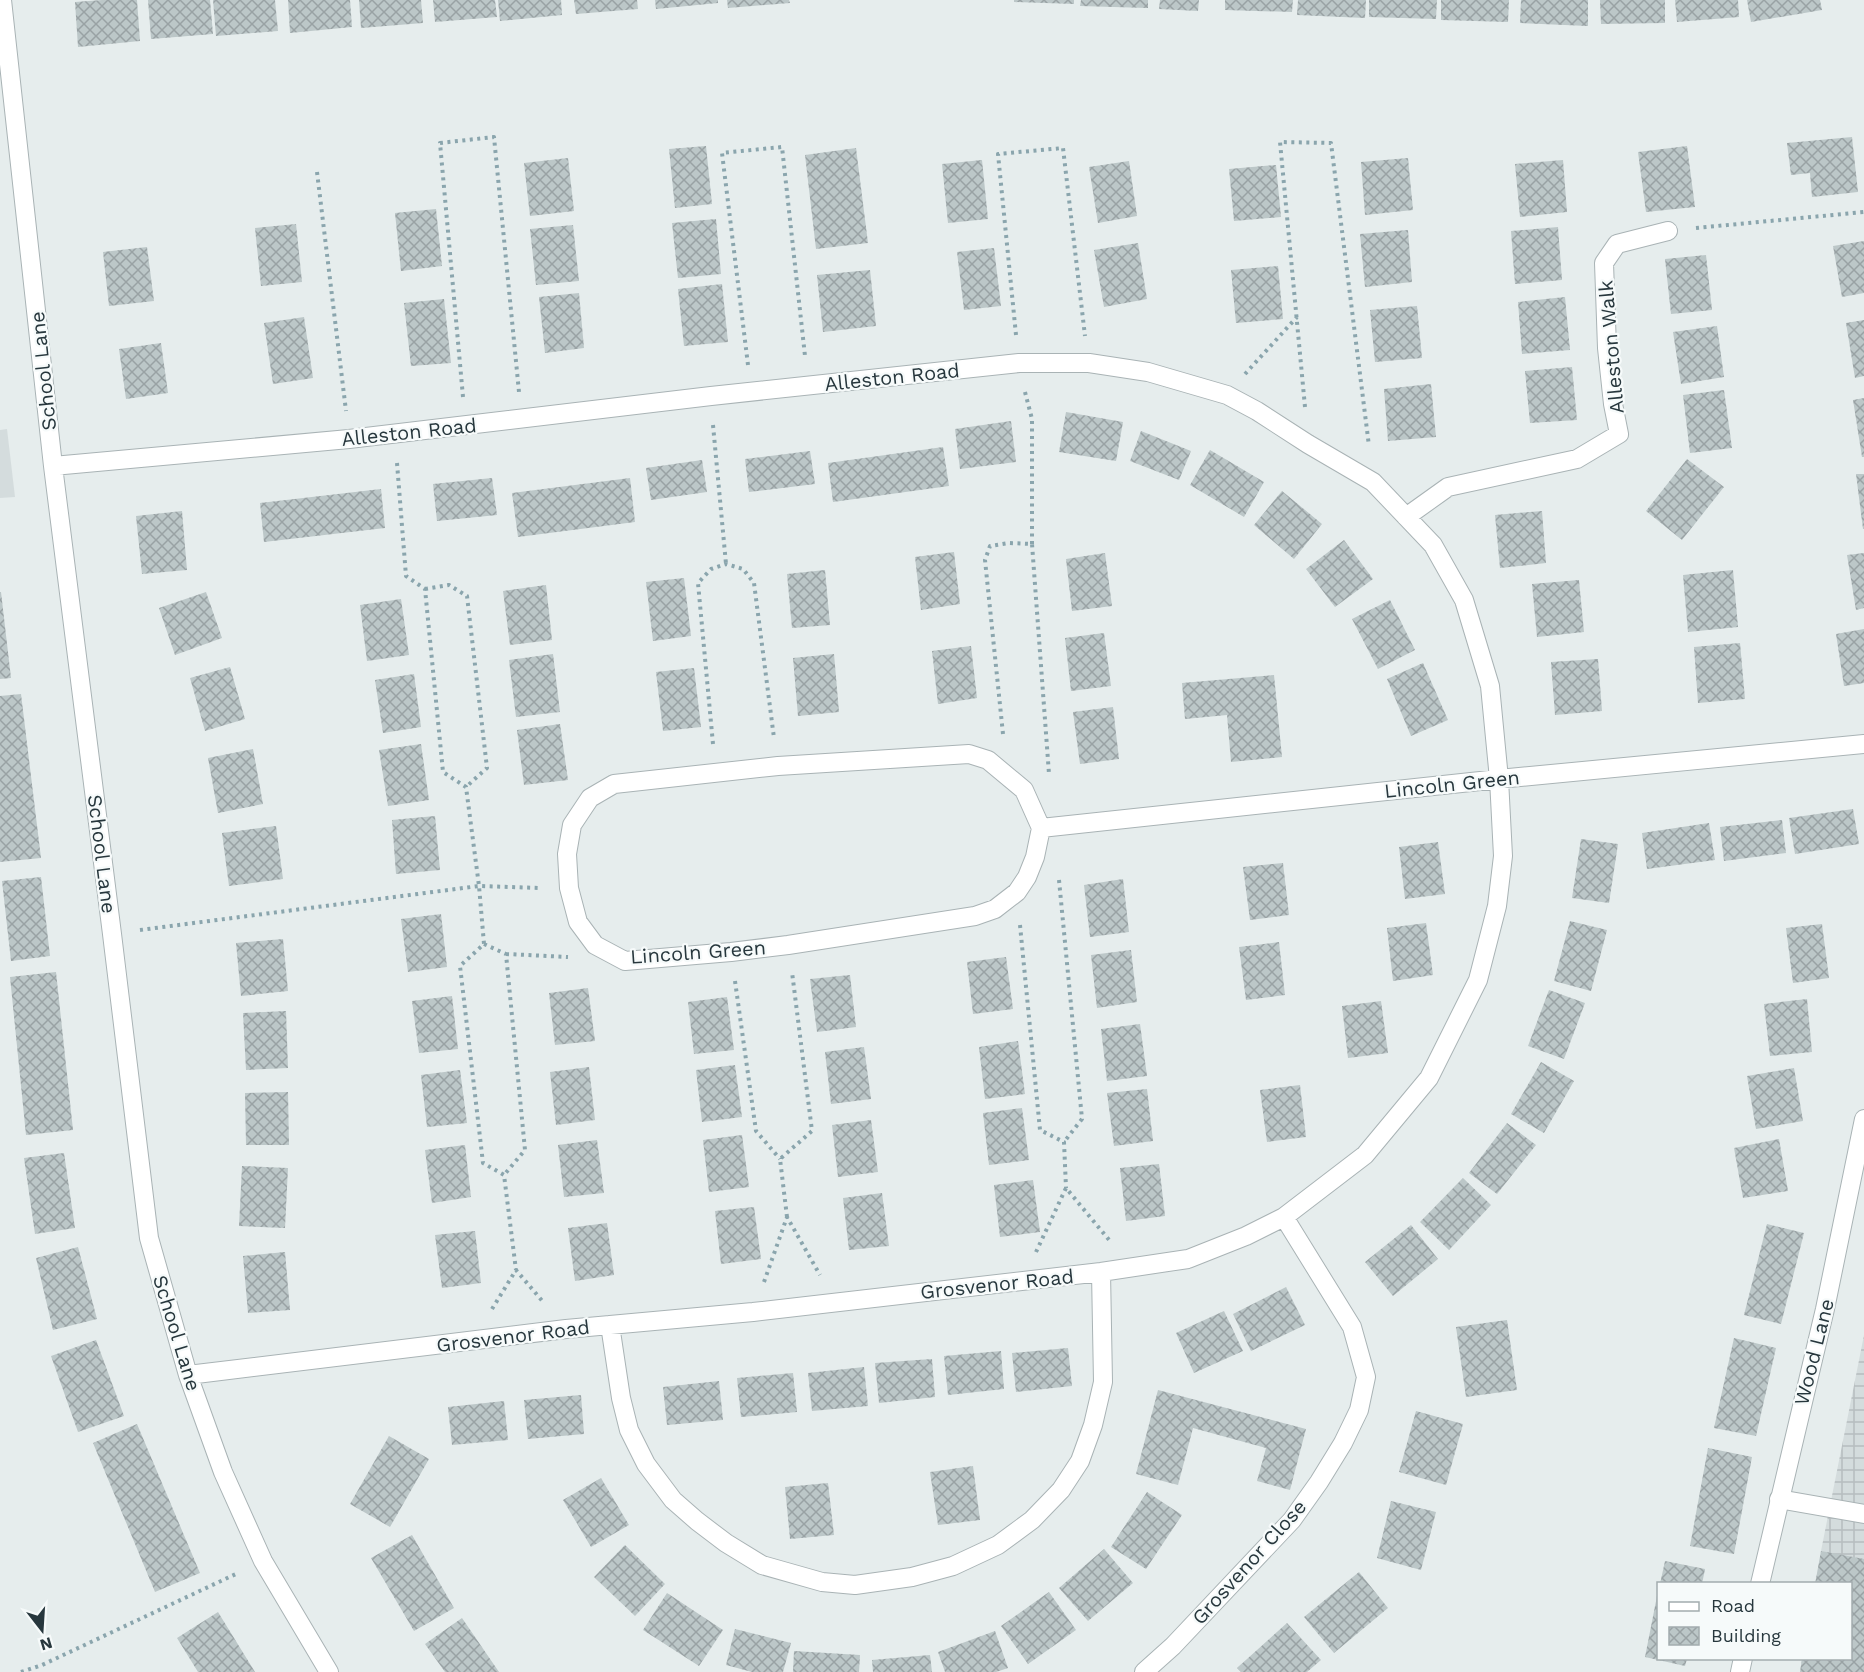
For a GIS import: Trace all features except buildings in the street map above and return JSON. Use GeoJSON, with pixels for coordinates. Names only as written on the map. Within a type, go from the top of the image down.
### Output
{"type":"FeatureCollection","features":[{"type":"Feature","properties":{"kind":"street","name":"School Lane"},"geometry":{"type":"LineString","coordinates":[[2,0],[53,466],[149,1238],[188,1375],[222,1472],[263,1561],[329,1672]]}},
{"type":"Feature","properties":{"kind":"street","name":"Alleston Walk"},"geometry":{"type":"LineString","coordinates":[[1406,517],[1448,487],[1577,459],[1619,435],[1607,348],[1604,263],[1617,244],[1668,231]]}},
{"type":"Feature","properties":{"kind":"street","name":"Alleston Road"},"geometry":{"type":"LineString","coordinates":[[53,466],[349,439],[711,396],[1019,363],[1089,363],[1148,372],[1227,395],[1257,411],[1373,482],[1433,545],[1464,600],[1490,686],[1499,779]]}},
{"type":"Feature","properties":{"kind":"street","name":"Lincoln Green"},"geometry":{"type":"LineString","coordinates":[[1041,828],[1499,779],[1864,744]]}},
{"type":"Feature","properties":{"kind":"street","name":"Lincoln Green"},"geometry":{"type":"LineString","coordinates":[[969,754],[988,760],[1024,790],[1041,828],[1035,857],[1027,877],[1017,892],[995,909],[975,916],[788,945],[625,961],[595,945],[578,922],[569,888],[567,854],[572,825],[590,798],[614,784],[715,772],[969,754]]}},
{"type":"Feature","properties":{"kind":"street","name":"Grosvenor Road"},"geometry":{"type":"LineString","coordinates":[[188,1375],[566,1329],[753,1312],[1101,1272],[1188,1259],[1246,1236],[1284,1217],[1365,1155],[1429,1078],[1478,980],[1497,906],[1503,855],[1499,779]]}},
{"type":"Feature","properties":{"kind":"street","name":"Wood Lane"},"geometry":{"type":"LineString","coordinates":[[1760,1582],[1825,1310],[1864,1119]]}},
{"type":"Feature","properties":{"kind":"street","name":"Grosvenor Close"},"geometry":{"type":"LineString","coordinates":[[1144,1672],[1173,1646],[1292,1520],[1331,1463],[1359,1410],[1366,1377],[1352,1327],[1284,1217]]}},
{"type":"Feature","properties":{"kind":"street"},"geometry":{"type":"LineString","coordinates":[[610,1325],[621,1398],[629,1430],[646,1464],[673,1500],[726,1543],[762,1564],[822,1582],[855,1585],[912,1577],[962,1562],[998,1545],[1032,1520],[1061,1490],[1080,1461],[1093,1425],[1103,1382],[1101,1272]]}},
{"type":"Feature","properties":{"kind":"street"},"geometry":{"type":"LineString","coordinates":[[1779,1499],[1864,1514]]}},
{"type":"Feature","properties":{"kind":"path"},"geometry":{"type":"LineString","coordinates":[[465,426],[440,143],[494,137],[521,419]]}},
{"type":"Feature","properties":{"kind":"path"},"geometry":{"type":"LineString","coordinates":[[1308,444],[1280,141],[1331,142],[1373,482]]}},
{"type":"Feature","properties":{"kind":"path"},"geometry":{"type":"LineString","coordinates":[[751,392],[722,153],[782,147],[809,387]]}},
{"type":"Feature","properties":{"kind":"path"},"geometry":{"type":"LineString","coordinates":[[1032,544],[1032,419],[1019,363],[998,154],[1063,148],[1089,363]]}},
{"type":"Feature","properties":{"kind":"path"},"geometry":{"type":"LineString","coordinates":[[317,172],[349,439]]}},
{"type":"Feature","properties":{"kind":"path"},"geometry":{"type":"LineString","coordinates":[[1668,231],[1864,212]]}},
{"type":"Feature","properties":{"kind":"path"},"geometry":{"type":"LineString","coordinates":[[1227,395],[1297,317]]}},
{"type":"Feature","properties":{"kind":"path"},"geometry":{"type":"LineString","coordinates":[[711,396],[726,564]]}},
{"type":"Feature","properties":{"kind":"path"},"geometry":{"type":"LineString","coordinates":[[395,433],[406,576],[425,589],[449,585],[467,596],[487,768],[466,787]]}},
{"type":"Feature","properties":{"kind":"path"},"geometry":{"type":"LineString","coordinates":[[715,772],[698,583],[711,569],[726,564],[743,569],[754,583],[778,766]]}},
{"type":"Feature","properties":{"kind":"path"},"geometry":{"type":"LineString","coordinates":[[425,589],[443,772],[466,787],[484,944]]}},
{"type":"Feature","properties":{"kind":"path"},"geometry":{"type":"LineString","coordinates":[[112,933],[479,886],[569,888]]}},
{"type":"Feature","properties":{"kind":"path"},"geometry":{"type":"LineString","coordinates":[[1017,892],[1040,1130],[1064,1142],[1066,1188],[1023,1281]]}},
{"type":"Feature","properties":{"kind":"path"},"geometry":{"type":"LineString","coordinates":[[484,944],[460,966],[483,1163],[504,1175]]}},
{"type":"Feature","properties":{"kind":"path"},"geometry":{"type":"LineString","coordinates":[[484,944],[506,954],[525,1150],[504,1175],[516,1270],[566,1329]]}},
{"type":"Feature","properties":{"kind":"path"},"geometry":{"type":"LineString","coordinates":[[780,1159],[812,1131],[788,945]]}},
{"type":"Feature","properties":{"kind":"path"},"geometry":{"type":"LineString","coordinates":[[731,952],[756,1131],[780,1159],[787,1216],[835,1302]]}},
{"type":"Feature","properties":{"kind":"path"},"geometry":{"type":"LineString","coordinates":[[1066,1188],[1131,1267]]}},
{"type":"Feature","properties":{"kind":"path"},"geometry":{"type":"LineString","coordinates":[[753,1312],[787,1216]]}},
{"type":"Feature","properties":{"kind":"path"},"geometry":{"type":"LineString","coordinates":[[473,1340],[516,1270]]}},
{"type":"Feature","properties":{"kind":"path"},"geometry":{"type":"LineString","coordinates":[[21,1672],[42,1665],[263,1561]]}},
{"type":"Feature","properties":{"kind":"shaded area"},"geometry":{"type":"Polygon","coordinates":[[[7,429],[15,497],[0,498],[0,430],[7,429]]]}},
{"type":"Feature","properties":{"kind":"shaded area"},"geometry":{"type":"Polygon","coordinates":[[[1864,1335],[1864,1672],[1800,1672],[1802,1660],[1852,1660],[1852,1582],[1848,1582],[1821,1551],[1864,1335]]]}}]}
